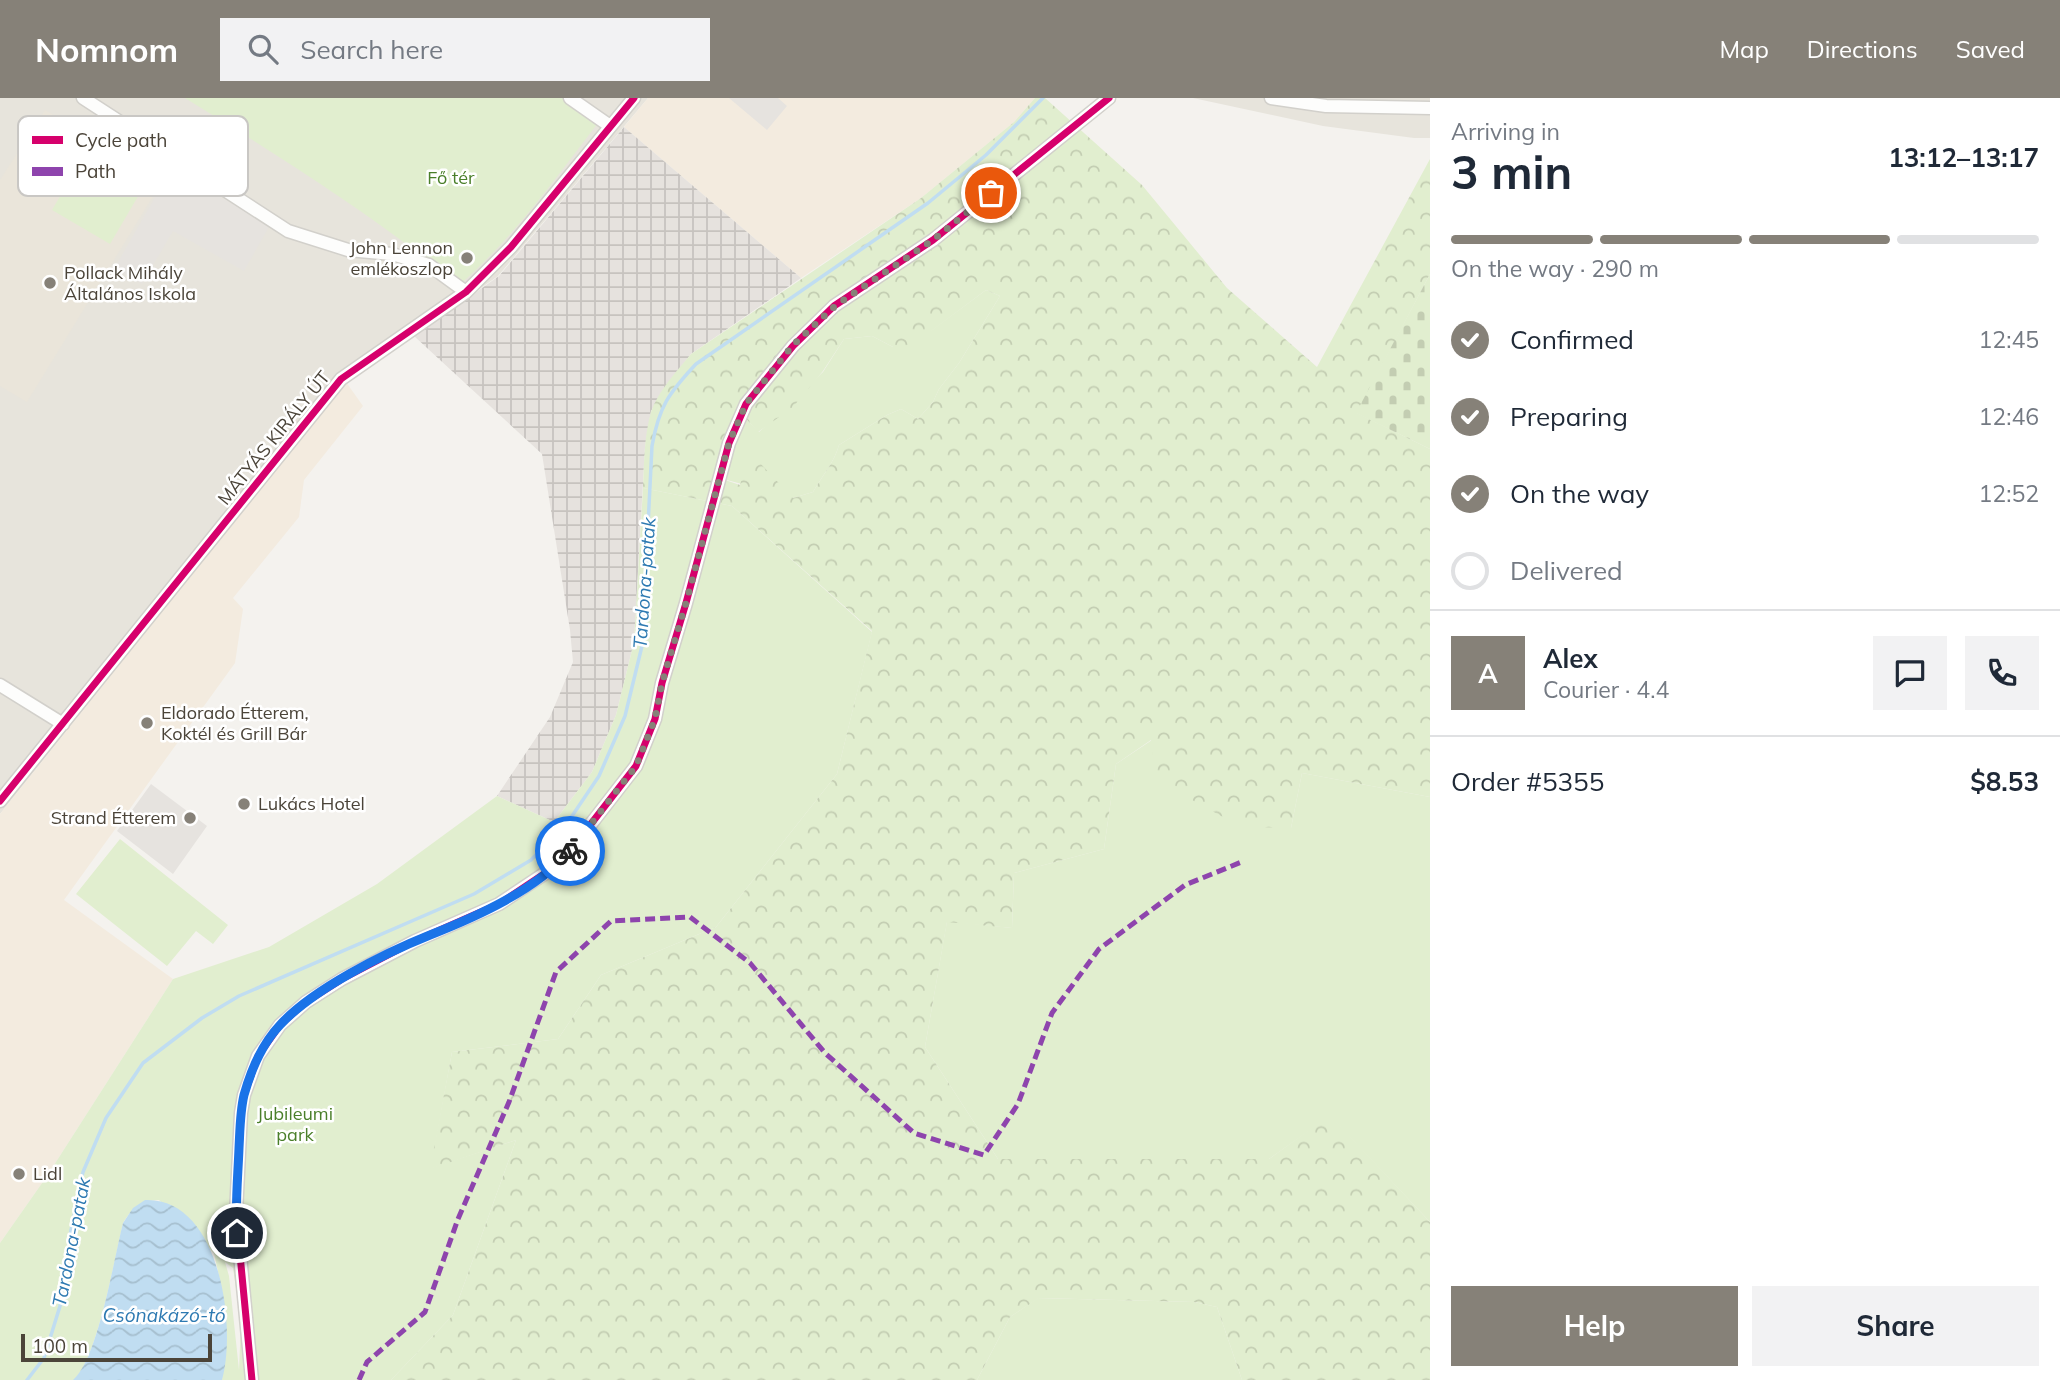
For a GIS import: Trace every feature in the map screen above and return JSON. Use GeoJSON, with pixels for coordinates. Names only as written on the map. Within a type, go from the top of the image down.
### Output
{"type":"FeatureCollection","features":[{"type":"Feature","properties":{"kind":"street"},"geometry":{"type":"LineString","coordinates":[[83,98],[111,116]]}},
{"type":"Feature","properties":{"kind":"street"},"geometry":{"type":"LineString","coordinates":[[570,98],[610,126]]}},
{"type":"Feature","properties":{"kind":"street","name":"MÁTYÁS KIRÁLY ÚT"},"geometry":{"type":"LineString","coordinates":[[0,801],[341,379],[466,292],[512,247],[634,98]]}},
{"type":"Feature","properties":{"kind":"street"},"geometry":{"type":"LineString","coordinates":[[253,1380],[236,1202],[244,1095],[258,1056],[280,1025],[306,1002],[405,946],[499,904],[566,856],[636,766],[655,719],[662,683],[729,443],[746,404],[793,345],[835,306],[933,240],[1109,98]]}},
{"type":"Feature","properties":{"kind":"street"},"geometry":{"type":"LineString","coordinates":[[1271,98],[1326,106],[1430,108]]}},
{"type":"Feature","properties":{"kind":"street"},"geometry":{"type":"LineString","coordinates":[[234,196],[288,231],[348,250],[392,254],[429,265],[466,292]]}},
{"type":"Feature","properties":{"kind":"street"},"geometry":{"type":"LineString","coordinates":[[0,685],[63,724]]}},
{"type":"Feature","properties":{"kind":"shaded area"},"geometry":{"type":"Polygon","coordinates":[[[0,98],[648,98],[498,276],[346,382],[0,814],[0,98]]]}},
{"type":"Feature","properties":{"kind":"shaded area"},"geometry":{"type":"Polygon","coordinates":[[[648,98],[1035,98],[1014,122],[921,198],[801,278],[624,127],[648,98]]]}},
{"type":"Feature","properties":{"kind":"shaded area"},"geometry":{"type":"Polygon","coordinates":[[[729,98],[778,98],[787,106],[767,130],[729,98]]]}},
{"type":"Feature","properties":{"kind":"shaded area"},"geometry":{"type":"Polygon","coordinates":[[[1193,98],[1430,98],[1430,138],[1323,126],[1193,98]]]}},
{"type":"Feature","properties":{"kind":"shaded area","name":"Pollack Mihály Általános Iskola"},"geometry":{"type":"Polygon","coordinates":[[[45,110],[55,116],[41,116],[45,110]]]}},
{"type":"Feature","properties":{"kind":"shaded area"},"geometry":{"type":"Polygon","coordinates":[[[624,127],[801,278],[691,354],[651,411],[645,447],[634,642],[616,715],[592,772],[554,822],[497,796],[550,717],[573,662],[542,454],[414,336],[499,276],[624,127]]]}},
{"type":"Feature","properties":{"kind":"shaded area","name":"Pollack Mihály Általános Iskola"},"geometry":{"type":"Polygon","coordinates":[[[18,152],[18,196],[153,196],[27,402],[0,386],[0,180],[18,152]]]}},
{"type":"Feature","properties":{"kind":"shaded area"},"geometry":{"type":"Polygon","coordinates":[[[156,196],[219,196],[270,225],[244,271],[173,231],[142,284],[114,269],[156,196]]]}},
{"type":"Feature","properties":{"kind":"shaded area"},"geometry":{"type":"Polygon","coordinates":[[[346,382],[363,406],[304,480],[299,517],[233,598],[243,609],[235,663],[64,900],[173,979],[47,1176],[0,1243],[0,814],[346,382]]]}},
{"type":"Feature","properties":{"kind":"shaded area"},"geometry":{"type":"Polygon","coordinates":[[[151,784],[207,826],[173,874],[117,831],[151,784]]]}},
{"type":"Feature","properties":{"kind":"green space","name":"Fő tér"},"geometry":{"type":"Polygon","coordinates":[[[185,98],[570,98],[601,119],[516,227],[459,285],[359,210],[248,138],[248,116],[214,116],[185,98]]]}},
{"type":"Feature","properties":{"kind":"green space"},"geometry":{"type":"Polygon","coordinates":[[[1035,98],[1045,98],[1142,185],[1227,288],[1317,367],[1430,159],[1430,274],[1357,413],[1430,449],[1430,797],[1302,773],[1291,828],[1241,827],[1156,780],[1151,740],[1116,764],[1104,849],[1014,873],[1012,928],[947,922],[925,1047],[998,1159],[1269,1159],[1330,1115],[1430,1222],[1430,1380],[1242,1380],[1217,1307],[1194,1302],[1039,1298],[1010,1317],[977,1380],[391,1380],[453,1315],[516,1140],[430,1169],[452,1052],[558,1039],[601,975],[716,927],[837,774],[872,631],[732,506],[643,488],[647,431],[654,404],[691,354],[921,198],[1014,122],[1035,98]],[[986,290],[910,347],[893,347],[872,336],[844,339],[823,371],[793,407],[758,432],[740,412],[716,477],[740,485],[746,466],[759,462],[793,498],[813,492],[831,464],[839,445],[901,409],[918,419],[959,363],[1000,296],[986,290]]]}},
{"type":"Feature","properties":{"kind":"green space"},"geometry":{"type":"Polygon","coordinates":[[[60,196],[138,196],[110,244],[52,210],[60,196]]]}},
{"type":"Feature","properties":{"kind":"green space"},"geometry":{"type":"Polygon","coordinates":[[[1430,274],[1430,449],[1356,413],[1430,274]]]}},
{"type":"Feature","properties":{"kind":"green space"},"geometry":{"type":"Polygon","coordinates":[[[986,290],[1000,296],[933,402],[918,419],[901,409],[839,445],[831,464],[813,492],[793,498],[716,477],[739,412],[759,432],[823,372],[844,339],[872,336],[893,347],[932,330],[986,290]]]}},
{"type":"Feature","properties":{"kind":"green space","name":"Jubileumi park"},"geometry":{"type":"Polygon","coordinates":[[[643,488],[732,506],[872,632],[837,774],[716,927],[601,975],[558,1039],[452,1052],[431,1168],[516,1140],[453,1315],[391,1380],[222,1380],[226,1328],[223,1295],[214,1253],[159,1200],[152,1201],[138,1206],[123,1223],[98,1330],[82,1369],[74,1380],[0,1380],[0,1243],[47,1176],[173,979],[269,947],[377,884],[497,796],[554,822],[592,772],[616,715],[634,642],[643,488]],[[225,1262],[229,1276],[239,1370],[241,1322],[233,1268],[225,1262]]]}},
{"type":"Feature","properties":{"kind":"green space"},"geometry":{"type":"Polygon","coordinates":[[[1152,740],[1291,828],[1302,773],[1430,797],[1430,1222],[1330,1116],[1269,1159],[998,1159],[925,1047],[947,921],[1012,928],[1014,873],[1104,849],[1116,764],[1152,740]]]}},
{"type":"Feature","properties":{"kind":"green space"},"geometry":{"type":"Polygon","coordinates":[[[120,839],[228,925],[213,944],[196,931],[167,966],[76,894],[120,839]]]}},
{"type":"Feature","properties":{"kind":"green space"},"geometry":{"type":"Polygon","coordinates":[[[1038,1298],[1194,1302],[1217,1307],[1242,1380],[977,1380],[1010,1317],[1038,1298]]]}},
{"type":"Feature","properties":{"kind":"water","name":"Csónakázó-tó"},"geometry":{"type":"Polygon","coordinates":[[[145,1200],[170,1205],[191,1219],[206,1241],[217,1269],[224,1299],[227,1329],[222,1380],[73,1380],[90,1352],[110,1283],[123,1223],[133,1208],[145,1200]]]}},
{"type":"Feature","properties":{"kind":"waterway","name":"Tardona-patak"},"geometry":{"type":"LineString","coordinates":[[27,1380],[44,1358],[60,1306],[83,1172],[106,1118],[143,1063],[202,1018],[239,996],[474,894],[531,860],[568,822],[599,776],[625,716],[642,646],[652,446],[662,410],[679,383],[696,364],[928,203],[986,155],[1043,98]]}},
{"type":"Feature","properties":{"kind":"marked path"},"geometry":{"type":"LineString","coordinates":[[359,1380],[367,1362],[425,1312],[458,1219],[509,1102],[556,972],[611,921],[690,917],[750,963],[825,1053],[914,1133],[984,1155],[1018,1104],[1052,1013],[1099,949],[1185,885],[1244,861]]}},
{"type":"Feature","properties":{"kind":"cycle path"},"geometry":{"type":"LineString","coordinates":[[0,801],[341,379],[466,292],[511,247],[634,98]]}},
{"type":"Feature","properties":{"kind":"cycle path"},"geometry":{"type":"LineString","coordinates":[[252,1380],[236,1213],[241,1113],[244,1095],[258,1056],[280,1025],[306,1002],[342,979],[415,941],[499,904],[566,856],[636,766],[655,719],[662,683],[729,443],[746,404],[793,346],[834,306],[933,240],[1109,98]]}},
{"type":"Feature","properties":{"kind":"way so far"},"geometry":{"type":"LineString","coordinates":[[570,851],[630,776],[655,719],[662,683],[729,443],[746,404],[793,345],[835,306],[933,240],[991,193]]}},
{"type":"Feature","properties":{"kind":"place","name":"John Lennon emlékoszlop"},"geometry":{"type":"Point","coordinates":[467,258]}},
{"type":"Feature","properties":{"kind":"place","name":"Pollack Mihály Általános Iskola"},"geometry":{"type":"Point","coordinates":[50,283]}},
{"type":"Feature","properties":{"kind":"place","name":"Eldorado Étterem, Koktél és Grill Bár"},"geometry":{"type":"Point","coordinates":[147,723]}},
{"type":"Feature","properties":{"kind":"place","name":"Lukács Hotel"},"geometry":{"type":"Point","coordinates":[244,804]}},
{"type":"Feature","properties":{"kind":"place","name":"Strand Étterem"},"geometry":{"type":"Point","coordinates":[190,818]}},
{"type":"Feature","properties":{"kind":"place","name":"Lidl"},"geometry":{"type":"Point","coordinates":[19,1174]}},
{"type":"Feature","properties":{"kind":"route"},"geometry":{"type":"LineString","coordinates":[[237,1233],[238,1168],[244,1095],[258,1056],[280,1025],[306,1002],[342,979],[415,941],[499,904],[550,870],[570,851]]}}]}
